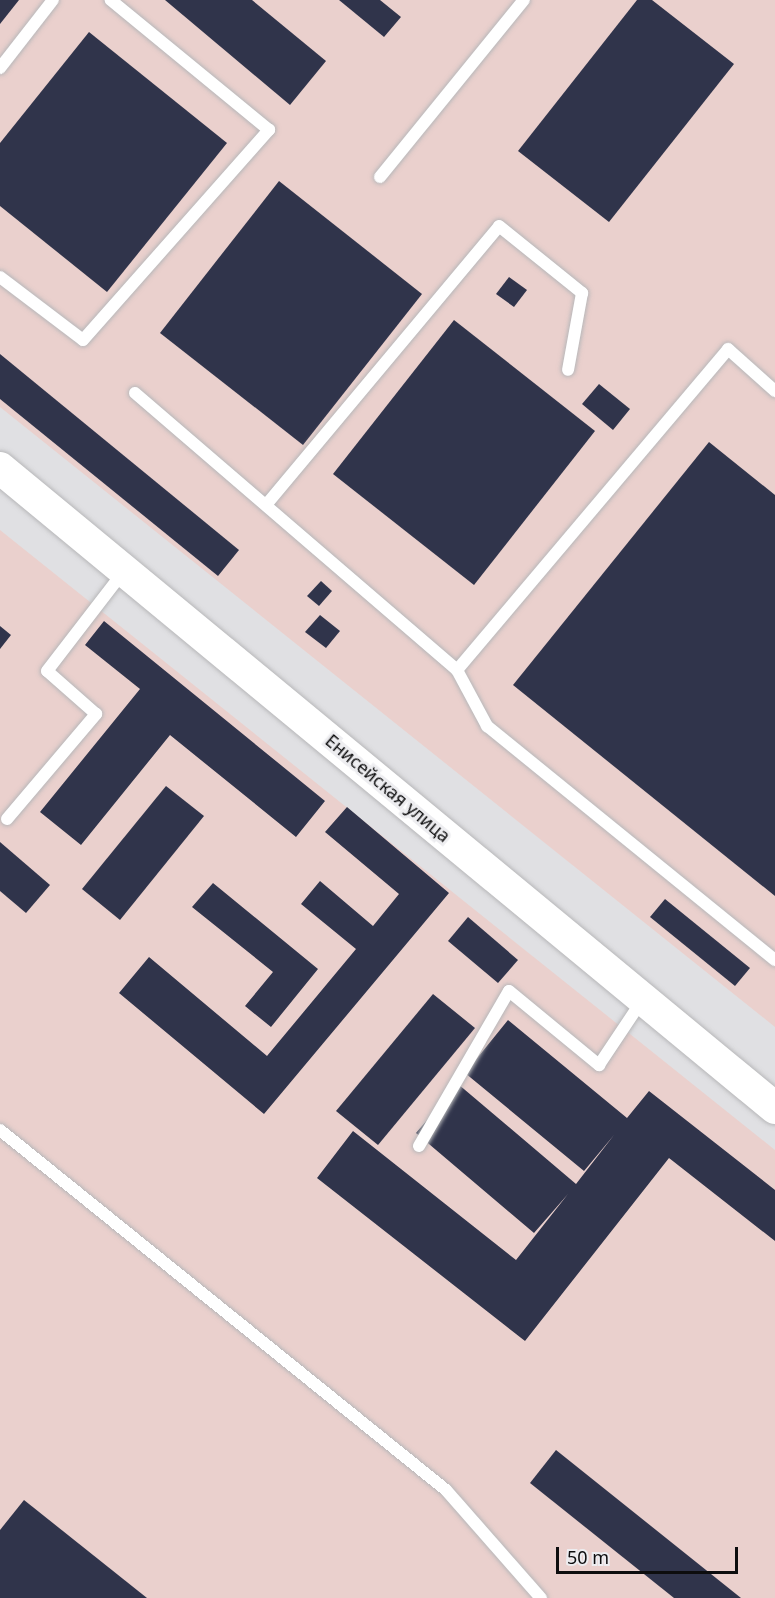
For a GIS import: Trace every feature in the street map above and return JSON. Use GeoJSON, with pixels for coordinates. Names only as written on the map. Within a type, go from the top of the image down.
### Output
{"type":"FeatureCollection","features":[{"type":"Feature","properties":{"kind":"street","name":"Енисейская улица"},"geometry":{"type":"LineString","coordinates":[[0,468],[775,1108]]}},
{"type":"Feature","properties":{"kind":"lane"},"geometry":{"type":"LineString","coordinates":[[0,68],[53,0]]}},
{"type":"Feature","properties":{"kind":"lane"},"geometry":{"type":"LineString","coordinates":[[0,277],[83,340],[269,130],[111,0]]}},
{"type":"Feature","properties":{"kind":"lane"},"geometry":{"type":"LineString","coordinates":[[380,177],[524,0]]}},
{"type":"Feature","properties":{"kind":"lane"},"geometry":{"type":"LineString","coordinates":[[266,505],[500,226],[582,293],[568,370]]}},
{"type":"Feature","properties":{"kind":"lane"},"geometry":{"type":"LineString","coordinates":[[458,670],[728,349],[775,391]]}},
{"type":"Feature","properties":{"kind":"lane"},"geometry":{"type":"LineString","coordinates":[[135,393],[458,670],[487,726],[775,960]]}},
{"type":"Feature","properties":{"kind":"lane"},"geometry":{"type":"LineString","coordinates":[[7,819],[96,714],[47,671],[124,570]]}},
{"type":"Feature","properties":{"kind":"lane"},"geometry":{"type":"LineString","coordinates":[[419,1146],[509,991],[598,1065],[644,999]]}},
{"type":"Feature","properties":{"kind":"lane"},"geometry":{"type":"LineString","coordinates":[[0,1130],[446,1491],[541,1598]]}},
{"type":"Feature","properties":{"kind":"shaded area"},"geometry":{"type":"Polygon","coordinates":[[[0,0],[775,0],[775,1027],[0,407],[0,0]]]}},
{"type":"Feature","properties":{"kind":"shaded area"},"geometry":{"type":"Polygon","coordinates":[[[0,530],[775,1150],[775,1598],[0,1598],[0,530]]]}},
{"type":"Feature","properties":{"kind":"building"},"geometry":{"type":"Polygon","coordinates":[[[0,0],[19,0],[0,24],[0,0]]]}},
{"type":"Feature","properties":{"kind":"building"},"geometry":{"type":"Polygon","coordinates":[[[165,0],[252,0],[326,61],[290,105],[165,0]]]}},
{"type":"Feature","properties":{"kind":"building"},"geometry":{"type":"Polygon","coordinates":[[[339,0],[380,0],[401,17],[384,37],[339,0]]]}},
{"type":"Feature","properties":{"kind":"building"},"geometry":{"type":"Polygon","coordinates":[[[637,0],[652,0],[734,64],[609,222],[518,151],[637,0]]]}},
{"type":"Feature","properties":{"kind":"building"},"geometry":{"type":"Polygon","coordinates":[[[89,32],[227,143],[107,292],[0,206],[0,143],[89,32]]]}},
{"type":"Feature","properties":{"kind":"building"},"geometry":{"type":"Polygon","coordinates":[[[279,181],[422,294],[303,445],[160,333],[279,181]]]}},
{"type":"Feature","properties":{"kind":"building"},"geometry":{"type":"Polygon","coordinates":[[[509,277],[527,290],[514,307],[496,294],[509,277]]]}},
{"type":"Feature","properties":{"kind":"building"},"geometry":{"type":"Polygon","coordinates":[[[454,320],[595,431],[474,585],[333,474],[454,320]]]}},
{"type":"Feature","properties":{"kind":"building"},"geometry":{"type":"Polygon","coordinates":[[[0,354],[239,550],[218,576],[0,399],[0,354]]]}},
{"type":"Feature","properties":{"kind":"building"},"geometry":{"type":"Polygon","coordinates":[[[599,384],[630,409],[613,430],[582,404],[599,384]]]}},
{"type":"Feature","properties":{"kind":"building"},"geometry":{"type":"Polygon","coordinates":[[[709,442],[775,495],[775,896],[513,685],[709,442]]]}},
{"type":"Feature","properties":{"kind":"building"},"geometry":{"type":"Polygon","coordinates":[[[321,581],[332,591],[319,606],[307,596],[321,581]]]}},
{"type":"Feature","properties":{"kind":"building"},"geometry":{"type":"Polygon","coordinates":[[[320,615],[340,631],[326,648],[305,632],[320,615]]]}},
{"type":"Feature","properties":{"kind":"building"},"geometry":{"type":"Polygon","coordinates":[[[104,621],[325,801],[296,837],[170,735],[81,845],[40,812],[140,689],[85,645],[104,621]]]}},
{"type":"Feature","properties":{"kind":"building"},"geometry":{"type":"Polygon","coordinates":[[[0,626],[11,635],[0,649],[0,626]]]}},
{"type":"Feature","properties":{"kind":"building"},"geometry":{"type":"Polygon","coordinates":[[[166,786],[204,816],[120,920],[82,889],[166,786]]]}},
{"type":"Feature","properties":{"kind":"building"},"geometry":{"type":"Polygon","coordinates":[[[347,807],[449,893],[264,1114],[119,993],[149,957],[267,1056],[356,949],[301,904],[320,881],[373,926],[399,894],[325,832],[347,807]]]}},
{"type":"Feature","properties":{"kind":"building"},"geometry":{"type":"Polygon","coordinates":[[[0,842],[50,885],[26,913],[0,891],[0,842]]]}},
{"type":"Feature","properties":{"kind":"building"},"geometry":{"type":"Polygon","coordinates":[[[213,883],[318,969],[271,1027],[245,1006],[273,972],[192,907],[213,883]]]}},
{"type":"Feature","properties":{"kind":"building"},"geometry":{"type":"Polygon","coordinates":[[[665,899],[750,968],[735,986],[650,917],[665,899]]]}},
{"type":"Feature","properties":{"kind":"building"},"geometry":{"type":"Polygon","coordinates":[[[468,917],[518,960],[498,983],[448,941],[468,917]]]}},
{"type":"Feature","properties":{"kind":"building"},"geometry":{"type":"Polygon","coordinates":[[[433,994],[475,1028],[378,1145],[336,1111],[433,994]]]}},
{"type":"Feature","properties":{"kind":"building"},"geometry":{"type":"Polygon","coordinates":[[[508,1020],[627,1118],[649,1091],[775,1190],[775,1241],[669,1158],[525,1341],[317,1178],[353,1131],[516,1260],[568,1194],[534,1233],[416,1133],[458,1084],[576,1184],[614,1135],[584,1171],[465,1073],[508,1020]]]}},
{"type":"Feature","properties":{"kind":"building"},"geometry":{"type":"Polygon","coordinates":[[[556,1450],[741,1598],[674,1598],[530,1483],[556,1450]]]}},
{"type":"Feature","properties":{"kind":"building"},"geometry":{"type":"Polygon","coordinates":[[[24,1500],[147,1598],[0,1598],[0,1530],[24,1500]]]}}]}
